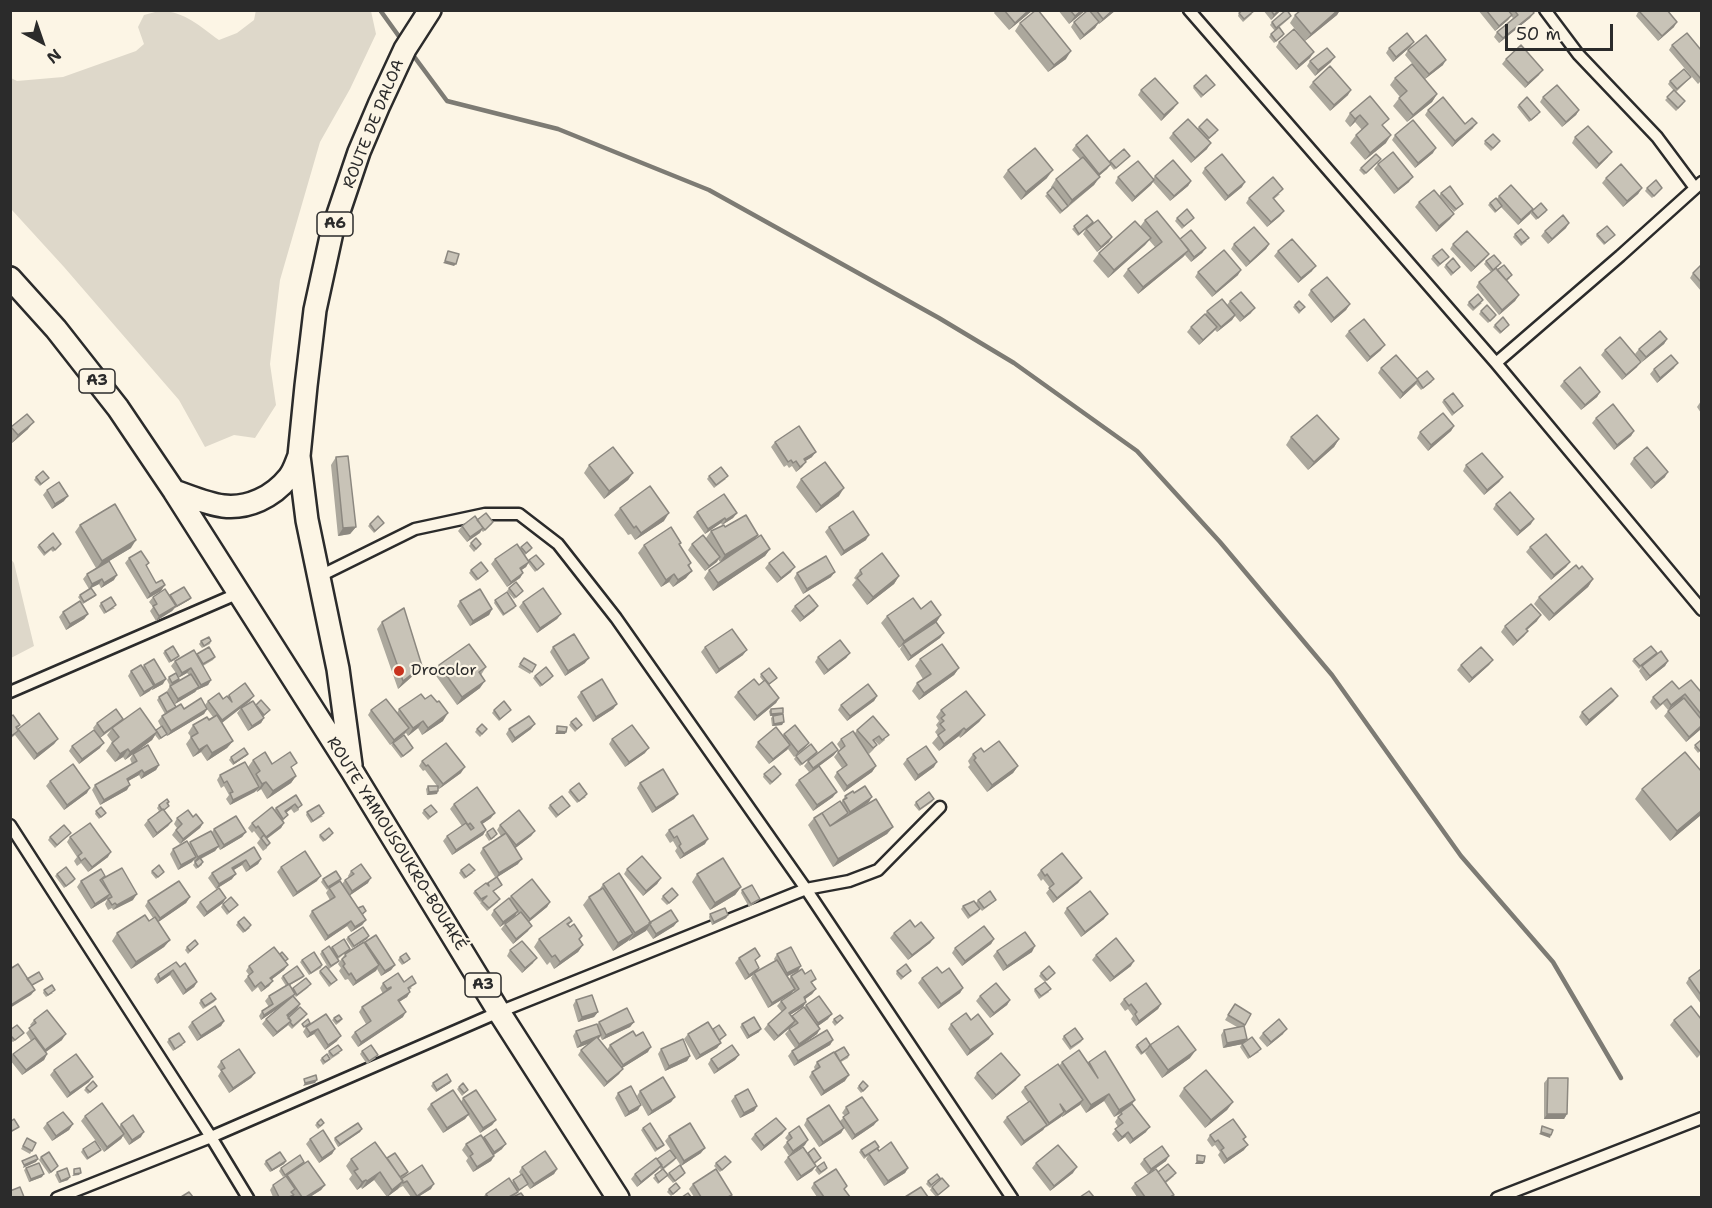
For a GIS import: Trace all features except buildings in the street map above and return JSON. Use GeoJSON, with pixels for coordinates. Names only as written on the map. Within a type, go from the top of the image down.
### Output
{"type":"FeatureCollection","features":[{"type":"Feature","properties":{"kind":"highway","name":"ROUTE DE DALOA"},"geometry":{"type":"LineString","coordinates":[[299,456],[315,310],[332,232],[359,152],[379,105],[405,49],[430,10]]}},
{"type":"Feature","properties":{"kind":"highway","name":"A3"},"geometry":{"type":"LineString","coordinates":[[10,278],[56,329],[118,408],[174,491]]}},
{"type":"Feature","properties":{"kind":"highway"},"geometry":{"type":"LineString","coordinates":[[174,491],[221,506],[251,504],[268,497],[282,485],[291,475],[299,456]]}},
{"type":"Feature","properties":{"kind":"highway","name":"A6"},"geometry":{"type":"LineString","coordinates":[[299,456],[307,520],[338,669],[352,771]]}},
{"type":"Feature","properties":{"kind":"highway","name":"ROUTE YAMOUSOUKRO-BOUAKÉ"},"geometry":{"type":"LineString","coordinates":[[174,491],[352,771],[499,1012],[618,1197]]}},
{"type":"Feature","properties":{"kind":"street"},"geometry":{"type":"LineString","coordinates":[[1189,10],[1496,363],[1701,610]]}},
{"type":"Feature","properties":{"kind":"street"},"geometry":{"type":"LineString","coordinates":[[1496,363],[1698,185],[1657,137],[1578,54],[1545,10]]}},
{"type":"Feature","properties":{"kind":"street"},"geometry":{"type":"LineString","coordinates":[[318,577],[415,529],[484,514],[519,514],[558,544],[616,618],[806,889],[1012,1197]]}},
{"type":"Feature","properties":{"kind":"street"},"geometry":{"type":"LineString","coordinates":[[10,692],[239,593]]}},
{"type":"Feature","properties":{"kind":"street"},"geometry":{"type":"LineString","coordinates":[[57,1197],[211,1137],[499,1012],[806,889],[849,881],[878,870],[940,807]]}},
{"type":"Feature","properties":{"kind":"street"},"geometry":{"type":"LineString","coordinates":[[10,825],[248,1197]]}},
{"type":"Feature","properties":{"kind":"street"},"geometry":{"type":"LineString","coordinates":[[1497,1197],[1701,1118]]}},
{"type":"Feature","properties":{"kind":"shaded area"},"geometry":{"type":"Polygon","coordinates":[[[256,10],[371,11],[376,34],[350,89],[320,142],[280,280],[270,364],[276,405],[255,438],[234,435],[205,447],[179,400],[11,209],[11,78],[17,81],[63,77],[136,51],[144,44],[138,27],[144,15],[159,11],[184,16],[219,40],[237,33],[254,20],[256,10]]]}},
{"type":"Feature","properties":{"kind":"shaded area"},"geometry":{"type":"Polygon","coordinates":[[[10,558],[14,563],[34,646],[11,658],[10,558]]]}},
{"type":"Feature","properties":{"kind":"waterway"},"geometry":{"type":"LineString","coordinates":[[380,10],[403,42]]}},
{"type":"Feature","properties":{"kind":"waterway"},"geometry":{"type":"LineString","coordinates":[[410,51],[447,101],[558,129],[709,190],[939,318],[1014,363],[1137,451],[1220,542],[1332,675],[1461,856],[1553,962],[1621,1078]]}},
{"type":"Feature","properties":{"kind":"place","name":"Drocolor"},"geometry":{"type":"Point","coordinates":[399,671]}}]}
